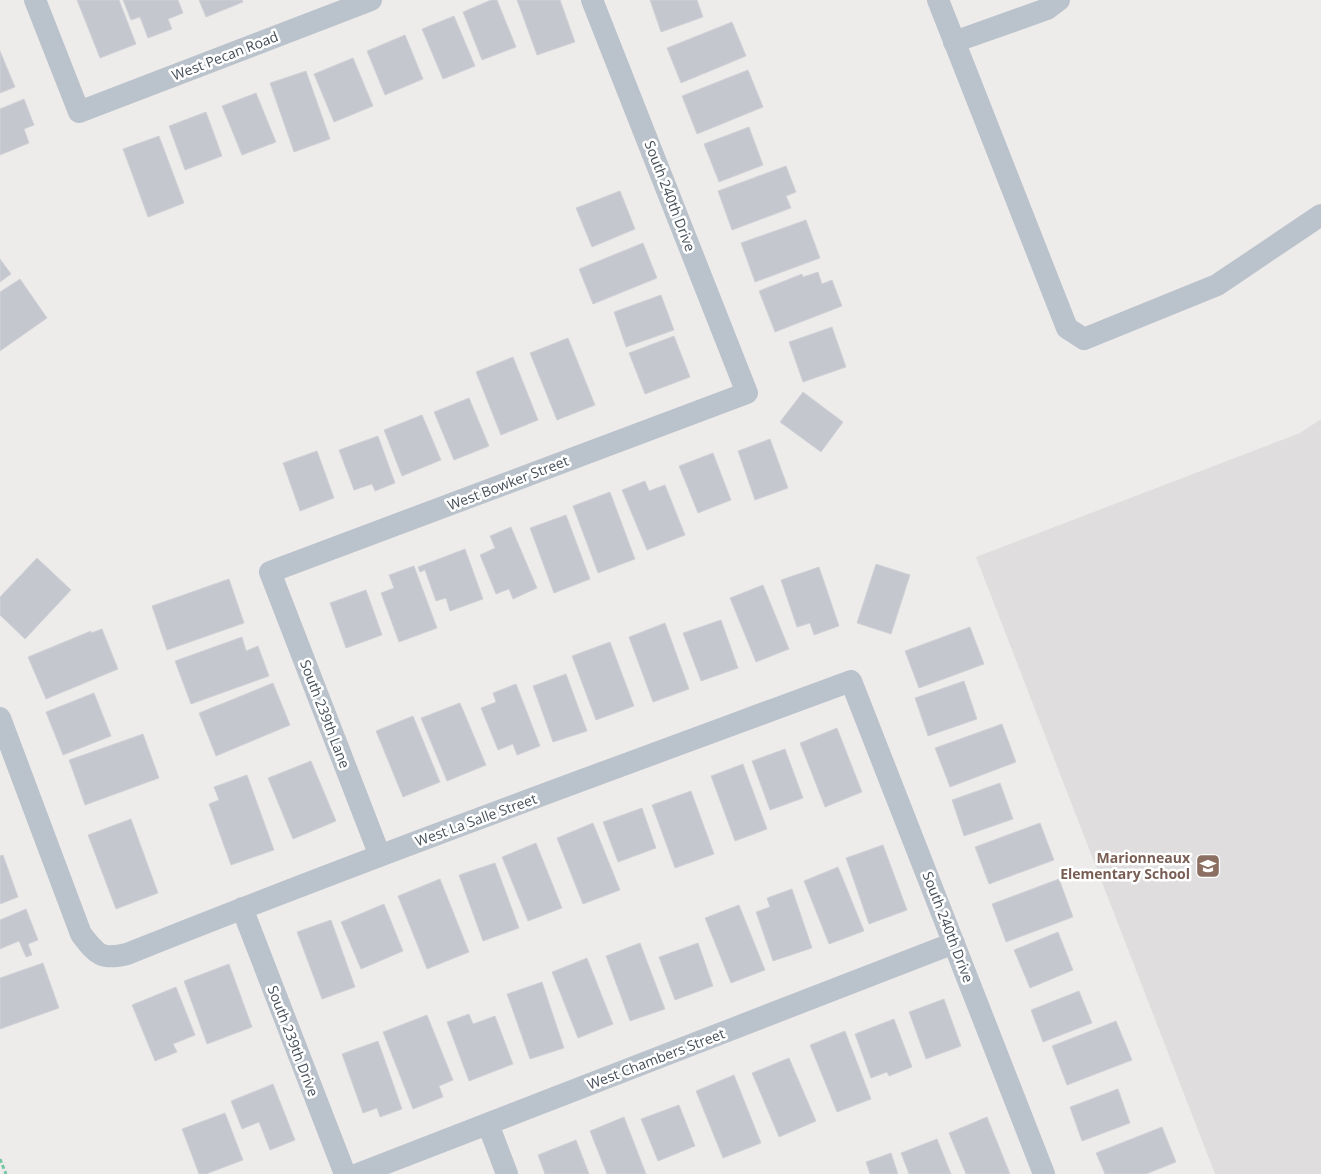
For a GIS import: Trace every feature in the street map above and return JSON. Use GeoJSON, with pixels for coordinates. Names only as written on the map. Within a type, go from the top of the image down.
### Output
{"type":"FeatureCollection","features":[{"type":"Feature","properties":{"kind":"street","name":"West Pecan Road"},"geometry":{"type":"LineString","coordinates":[[35,0],[79,112],[371,0]]}},
{"type":"Feature","properties":{"kind":"street","name":"South 240th Drive"},"geometry":{"type":"LineString","coordinates":[[592,0],[747,393]]}},
{"type":"Feature","properties":{"kind":"street"},"geometry":{"type":"LineString","coordinates":[[938,0],[1067,328],[1084,339],[1217,285],[1321,215]]}},
{"type":"Feature","properties":{"kind":"street"},"geometry":{"type":"LineString","coordinates":[[954,42],[1047,9],[1059,0]]}},
{"type":"Feature","properties":{"kind":"street","name":"West Bowker Street"},"geometry":{"type":"LineString","coordinates":[[270,572],[747,393]]}},
{"type":"Feature","properties":{"kind":"street","name":"South 239th Lane"},"geometry":{"type":"LineString","coordinates":[[270,572],[380,856]]}},
{"type":"Feature","properties":{"kind":"street","name":"South 240th Drive"},"geometry":{"type":"LineString","coordinates":[[851,681],[1044,1174]]}},
{"type":"Feature","properties":{"kind":"street","name":"West La Salle Street"},"geometry":{"type":"LineString","coordinates":[[0,718],[81,934],[101,956],[113,957],[127,954],[242,908],[851,681]]}},
{"type":"Feature","properties":{"kind":"street","name":"South 239th Drive"},"geometry":{"type":"LineString","coordinates":[[242,908],[345,1174]]}},
{"type":"Feature","properties":{"kind":"street","name":"West Chambers Street"},"geometry":{"type":"LineString","coordinates":[[358,1174],[954,943]]}},
{"type":"Feature","properties":{"kind":"street"},"geometry":{"type":"LineString","coordinates":[[488,1124],[507,1174]]}},
{"type":"Feature","properties":{"kind":"path"},"geometry":{"type":"LineString","coordinates":[[0,1159],[6,1174]]}},
{"type":"Feature","properties":{"kind":"shaded area","name":"Marionneaux Elementary School"},"geometry":{"type":"Polygon","coordinates":[[[1321,419],[1321,1174],[1215,1174],[976,557],[1300,433],[1321,419]]]}},
{"type":"Feature","properties":{"kind":"building"},"geometry":{"type":"Polygon","coordinates":[[[77,0],[119,0],[136,44],[100,58],[77,0]]]}},
{"type":"Feature","properties":{"kind":"building"},"geometry":{"type":"Polygon","coordinates":[[[123,0],[178,0],[183,13],[168,19],[172,29],[148,38],[140,17],[131,20],[123,0]]]}},
{"type":"Feature","properties":{"kind":"building"},"geometry":{"type":"Polygon","coordinates":[[[199,0],[242,0],[243,2],[206,17],[199,0]]]}},
{"type":"Feature","properties":{"kind":"building"},"geometry":{"type":"Polygon","coordinates":[[[491,0],[497,0],[516,47],[482,60],[463,12],[491,0]]]}},
{"type":"Feature","properties":{"kind":"building"},"geometry":{"type":"Polygon","coordinates":[[[517,0],[560,0],[575,42],[537,55],[517,0]]]}},
{"type":"Feature","properties":{"kind":"building"},"geometry":{"type":"Polygon","coordinates":[[[650,0],[697,0],[703,17],[661,32],[650,0]]]}},
{"type":"Feature","properties":{"kind":"building"},"geometry":{"type":"Polygon","coordinates":[[[454,16],[475,66],[443,79],[422,29],[454,16]]]}},
{"type":"Feature","properties":{"kind":"building"},"geometry":{"type":"Polygon","coordinates":[[[732,22],[746,56],[681,83],[667,48],[732,22]]]}},
{"type":"Feature","properties":{"kind":"building"},"geometry":{"type":"Polygon","coordinates":[[[405,35],[423,79],[385,95],[367,51],[405,35]]]}},
{"type":"Feature","properties":{"kind":"building"},"geometry":{"type":"Polygon","coordinates":[[[0,51],[15,87],[0,93],[0,51]]]}},
{"type":"Feature","properties":{"kind":"building"},"geometry":{"type":"Polygon","coordinates":[[[353,58],[373,106],[334,122],[314,74],[353,58]]]}},
{"type":"Feature","properties":{"kind":"building"},"geometry":{"type":"Polygon","coordinates":[[[748,70],[763,107],[697,134],[682,96],[748,70]]]}},
{"type":"Feature","properties":{"kind":"building"},"geometry":{"type":"Polygon","coordinates":[[[306,71],[330,139],[294,152],[270,83],[306,71]]]}},
{"type":"Feature","properties":{"kind":"building"},"geometry":{"type":"Polygon","coordinates":[[[256,93],[276,142],[242,155],[222,106],[256,93]]]}},
{"type":"Feature","properties":{"kind":"building"},"geometry":{"type":"Polygon","coordinates":[[[24,99],[34,125],[24,129],[29,143],[0,155],[0,109],[24,99]]]}},
{"type":"Feature","properties":{"kind":"building"},"geometry":{"type":"Polygon","coordinates":[[[206,112],[222,156],[185,170],[169,126],[206,112]]]}},
{"type":"Feature","properties":{"kind":"building"},"geometry":{"type":"Polygon","coordinates":[[[749,127],[763,165],[719,182],[704,144],[749,127]]]}},
{"type":"Feature","properties":{"kind":"building"},"geometry":{"type":"Polygon","coordinates":[[[159,136],[184,203],[148,217],[123,149],[159,136]]]}},
{"type":"Feature","properties":{"kind":"building"},"geometry":{"type":"Polygon","coordinates":[[[786,166],[796,192],[786,196],[791,208],[732,230],[718,191],[786,166]]]}},
{"type":"Feature","properties":{"kind":"building"},"geometry":{"type":"Polygon","coordinates":[[[620,191],[635,229],[592,247],[576,208],[620,191]]]}},
{"type":"Feature","properties":{"kind":"building"},"geometry":{"type":"Polygon","coordinates":[[[806,220],[820,258],[755,282],[741,243],[806,220]]]}},
{"type":"Feature","properties":{"kind":"building"},"geometry":{"type":"Polygon","coordinates":[[[643,243],[657,278],[593,304],[579,269],[643,243]]]}},
{"type":"Feature","properties":{"kind":"building"},"geometry":{"type":"Polygon","coordinates":[[[0,259],[11,274],[0,282],[0,259]]]}},
{"type":"Feature","properties":{"kind":"building"},"geometry":{"type":"Polygon","coordinates":[[[818,272],[822,284],[832,280],[842,306],[775,332],[759,291],[802,274],[803,277],[818,272]]]}},
{"type":"Feature","properties":{"kind":"building"},"geometry":{"type":"Polygon","coordinates":[[[20,279],[47,318],[0,351],[0,292],[20,279]]]}},
{"type":"Feature","properties":{"kind":"building"},"geometry":{"type":"Polygon","coordinates":[[[661,295],[674,330],[626,347],[614,312],[661,295]]]}},
{"type":"Feature","properties":{"kind":"building"},"geometry":{"type":"Polygon","coordinates":[[[832,327],[846,367],[803,382],[789,342],[832,327]]]}},
{"type":"Feature","properties":{"kind":"building"},"geometry":{"type":"Polygon","coordinates":[[[674,336],[690,377],[645,394],[629,353],[674,336]]]}},
{"type":"Feature","properties":{"kind":"building"},"geometry":{"type":"Polygon","coordinates":[[[568,338],[595,405],[557,420],[530,353],[568,338]]]}},
{"type":"Feature","properties":{"kind":"building"},"geometry":{"type":"Polygon","coordinates":[[[513,357],[538,420],[501,435],[476,372],[513,357]]]}},
{"type":"Feature","properties":{"kind":"building"},"geometry":{"type":"Polygon","coordinates":[[[803,392],[843,422],[821,452],[780,422],[803,392]]]}},
{"type":"Feature","properties":{"kind":"building"},"geometry":{"type":"Polygon","coordinates":[[[469,398],[489,446],[454,460],[434,412],[469,398]]]}},
{"type":"Feature","properties":{"kind":"building"},"geometry":{"type":"Polygon","coordinates":[[[422,415],[441,460],[402,476],[384,430],[422,415]]]}},
{"type":"Feature","properties":{"kind":"building"},"geometry":{"type":"Polygon","coordinates":[[[378,436],[395,483],[375,491],[372,484],[354,490],[339,450],[378,436]]]}},
{"type":"Feature","properties":{"kind":"building"},"geometry":{"type":"Polygon","coordinates":[[[770,439],[788,488],[755,500],[738,451],[770,439]]]}},
{"type":"Feature","properties":{"kind":"building"},"geometry":{"type":"Polygon","coordinates":[[[317,451],[334,498],[300,511],[283,463],[317,451]]]}},
{"type":"Feature","properties":{"kind":"building"},"geometry":{"type":"Polygon","coordinates":[[[713,453],[731,500],[698,513],[679,466],[713,453]]]}},
{"type":"Feature","properties":{"kind":"building"},"geometry":{"type":"Polygon","coordinates":[[[645,481],[649,491],[665,485],[685,535],[647,550],[622,490],[645,481]]]}},
{"type":"Feature","properties":{"kind":"building"},"geometry":{"type":"Polygon","coordinates":[[[610,492],[635,559],[598,573],[573,506],[610,492]]]}},
{"type":"Feature","properties":{"kind":"building"},"geometry":{"type":"Polygon","coordinates":[[[566,515],[590,579],[554,593],[530,528],[566,515]]]}},
{"type":"Feature","properties":{"kind":"building"},"geometry":{"type":"Polygon","coordinates":[[[511,527],[537,588],[513,599],[509,589],[496,594],[480,555],[495,548],[490,536],[511,527]]]}},
{"type":"Feature","properties":{"kind":"building"},"geometry":{"type":"Polygon","coordinates":[[[465,549],[483,599],[450,611],[446,598],[436,601],[425,570],[420,572],[418,567],[465,549]]]}},
{"type":"Feature","properties":{"kind":"building"},"geometry":{"type":"Polygon","coordinates":[[[37,558],[71,590],[25,639],[0,615],[0,597],[37,558]]]}},
{"type":"Feature","properties":{"kind":"building"},"geometry":{"type":"Polygon","coordinates":[[[876,564],[910,575],[891,634],[857,623],[876,564]]]}},
{"type":"Feature","properties":{"kind":"building"},"geometry":{"type":"Polygon","coordinates":[[[414,566],[437,628],[399,642],[381,593],[394,588],[389,575],[414,566]]]}},
{"type":"Feature","properties":{"kind":"building"},"geometry":{"type":"Polygon","coordinates":[[[819,567],[839,626],[814,635],[810,623],[797,627],[781,580],[819,567]]]}},
{"type":"Feature","properties":{"kind":"building"},"geometry":{"type":"Polygon","coordinates":[[[229,579],[244,623],[167,650],[152,606],[229,579]]]}},
{"type":"Feature","properties":{"kind":"building"},"geometry":{"type":"Polygon","coordinates":[[[763,585],[789,649],[756,662],[730,598],[763,585]]]}},
{"type":"Feature","properties":{"kind":"building"},"geometry":{"type":"Polygon","coordinates":[[[366,590],[382,635],[346,648],[330,603],[366,590]]]}},
{"type":"Feature","properties":{"kind":"building"},"geometry":{"type":"Polygon","coordinates":[[[721,620],[738,668],[701,681],[683,633],[721,620]]]}},
{"type":"Feature","properties":{"kind":"building"},"geometry":{"type":"Polygon","coordinates":[[[665,623],[689,689],[653,702],[629,637],[665,623]]]}},
{"type":"Feature","properties":{"kind":"building"},"geometry":{"type":"Polygon","coordinates":[[[970,627],[984,664],[919,688],[905,651],[970,627]]]}},
{"type":"Feature","properties":{"kind":"building"},"geometry":{"type":"Polygon","coordinates":[[[102,629],[118,669],[46,699],[28,657],[91,631],[91,633],[102,629]]]}},
{"type":"Feature","properties":{"kind":"building"},"geometry":{"type":"Polygon","coordinates":[[[242,637],[246,651],[258,646],[269,676],[191,704],[175,661],[242,637]]]}},
{"type":"Feature","properties":{"kind":"building"},"geometry":{"type":"Polygon","coordinates":[[[610,642],[634,706],[596,720],[572,656],[610,642]]]}},
{"type":"Feature","properties":{"kind":"building"},"geometry":{"type":"Polygon","coordinates":[[[566,674],[587,731],[553,742],[533,686],[566,674]]]}},
{"type":"Feature","properties":{"kind":"building"},"geometry":{"type":"Polygon","coordinates":[[[964,681],[977,719],[928,736],[915,698],[964,681]]]}},
{"type":"Feature","properties":{"kind":"building"},"geometry":{"type":"Polygon","coordinates":[[[273,683],[290,725],[216,756],[199,713],[273,683]]]}},
{"type":"Feature","properties":{"kind":"building"},"geometry":{"type":"Polygon","coordinates":[[[516,684],[540,746],[517,755],[513,744],[498,750],[481,708],[496,702],[493,693],[516,684]]]}},
{"type":"Feature","properties":{"kind":"building"},"geometry":{"type":"Polygon","coordinates":[[[94,693],[111,736],[63,755],[46,712],[94,693]]]}},
{"type":"Feature","properties":{"kind":"building"},"geometry":{"type":"Polygon","coordinates":[[[460,703],[486,765],[447,781],[421,718],[460,703]]]}},
{"type":"Feature","properties":{"kind":"building"},"geometry":{"type":"Polygon","coordinates":[[[413,716],[440,782],[403,797],[376,731],[413,716]]]}},
{"type":"Feature","properties":{"kind":"building"},"geometry":{"type":"Polygon","coordinates":[[[1002,724],[1016,762],[950,787],[935,748],[1002,724]]]}},
{"type":"Feature","properties":{"kind":"building"},"geometry":{"type":"Polygon","coordinates":[[[837,728],[862,792],[825,807],[800,743],[837,728]]]}},
{"type":"Feature","properties":{"kind":"building"},"geometry":{"type":"Polygon","coordinates":[[[143,734],[159,778],[85,805],[69,760],[143,734]]]}},
{"type":"Feature","properties":{"kind":"building"},"geometry":{"type":"Polygon","coordinates":[[[785,749],[803,798],[770,810],[752,761],[785,749]]]}},
{"type":"Feature","properties":{"kind":"building"},"geometry":{"type":"Polygon","coordinates":[[[311,761],[336,821],[293,839],[268,778],[311,761]]]}},
{"type":"Feature","properties":{"kind":"building"},"geometry":{"type":"Polygon","coordinates":[[[743,764],[767,829],[735,841],[711,776],[743,764]]]}},
{"type":"Feature","properties":{"kind":"building"},"geometry":{"type":"Polygon","coordinates":[[[247,775],[274,850],[231,865],[209,804],[219,800],[214,787],[247,775]]]}},
{"type":"Feature","properties":{"kind":"building"},"geometry":{"type":"Polygon","coordinates":[[[1000,783],[1013,819],[964,836],[952,800],[1000,783]]]}},
{"type":"Feature","properties":{"kind":"building"},"geometry":{"type":"Polygon","coordinates":[[[691,791],[714,854],[675,868],[652,805],[691,791]]]}},
{"type":"Feature","properties":{"kind":"building"},"geometry":{"type":"Polygon","coordinates":[[[642,808],[656,848],[618,862],[603,822],[642,808]]]}},
{"type":"Feature","properties":{"kind":"building"},"geometry":{"type":"Polygon","coordinates":[[[131,819],[158,893],[116,909],[88,835],[131,819]]]}},
{"type":"Feature","properties":{"kind":"building"},"geometry":{"type":"Polygon","coordinates":[[[593,823],[620,890],[583,904],[557,838],[593,823]]]}},
{"type":"Feature","properties":{"kind":"building"},"geometry":{"type":"Polygon","coordinates":[[[1040,823],[1054,860],[989,884],[975,847],[1040,823]]]}},
{"type":"Feature","properties":{"kind":"building"},"geometry":{"type":"Polygon","coordinates":[[[536,843],[562,908],[528,921],[502,857],[536,843]]]}},
{"type":"Feature","properties":{"kind":"building"},"geometry":{"type":"Polygon","coordinates":[[[883,845],[907,910],[869,924],[846,858],[883,845]]]}},
{"type":"Feature","properties":{"kind":"building"},"geometry":{"type":"Polygon","coordinates":[[[3,855],[18,897],[0,904],[0,856],[3,855]]]}},
{"type":"Feature","properties":{"kind":"building"},"geometry":{"type":"Polygon","coordinates":[[[495,863],[519,928],[483,941],[459,875],[495,863]]]}},
{"type":"Feature","properties":{"kind":"building"},"geometry":{"type":"Polygon","coordinates":[[[838,867],[864,931],[829,944],[804,881],[838,867]]]}},
{"type":"Feature","properties":{"kind":"building"},"geometry":{"type":"Polygon","coordinates":[[[440,879],[469,952],[427,969],[398,896],[440,879]]]}},
{"type":"Feature","properties":{"kind":"building"},"geometry":{"type":"Polygon","coordinates":[[[1059,879],[1073,917],[1006,942],[992,904],[1059,879]]]}},
{"type":"Feature","properties":{"kind":"building"},"geometry":{"type":"Polygon","coordinates":[[[792,889],[812,948],[773,961],[756,912],[770,907],[767,898],[792,889]]]}},
{"type":"Feature","properties":{"kind":"building"},"geometry":{"type":"Polygon","coordinates":[[[384,904],[403,951],[361,969],[341,922],[384,904]]]}},
{"type":"Feature","properties":{"kind":"building"},"geometry":{"type":"Polygon","coordinates":[[[739,905],[765,970],[731,983],[705,918],[739,905]]]}},
{"type":"Feature","properties":{"kind":"building"},"geometry":{"type":"Polygon","coordinates":[[[26,909],[38,940],[28,944],[32,955],[26,957],[19,941],[0,949],[0,920],[26,909]]]}},
{"type":"Feature","properties":{"kind":"building"},"geometry":{"type":"Polygon","coordinates":[[[331,920],[355,987],[322,999],[297,932],[331,920]]]}},
{"type":"Feature","properties":{"kind":"building"},"geometry":{"type":"Polygon","coordinates":[[[1058,932],[1073,970],[1030,988],[1014,950],[1058,932]]]}},
{"type":"Feature","properties":{"kind":"building"},"geometry":{"type":"Polygon","coordinates":[[[640,943],[665,1009],[630,1021],[606,956],[640,943]]]}},
{"type":"Feature","properties":{"kind":"building"},"geometry":{"type":"Polygon","coordinates":[[[698,943],[713,986],[675,1000],[659,957],[698,943]]]}},
{"type":"Feature","properties":{"kind":"building"},"geometry":{"type":"Polygon","coordinates":[[[587,958],[613,1024],[578,1038],[552,972],[587,958]]]}},
{"type":"Feature","properties":{"kind":"building"},"geometry":{"type":"Polygon","coordinates":[[[43,963],[59,1008],[0,1029],[0,978],[43,963]]]}},
{"type":"Feature","properties":{"kind":"building"},"geometry":{"type":"Polygon","coordinates":[[[229,964],[252,1027],[207,1044],[184,981],[229,964]]]}},
{"type":"Feature","properties":{"kind":"building"},"geometry":{"type":"Polygon","coordinates":[[[542,982],[564,1048],[530,1059],[507,994],[542,982]]]}},
{"type":"Feature","properties":{"kind":"building"},"geometry":{"type":"Polygon","coordinates":[[[176,987],[195,1035],[173,1044],[177,1052],[155,1061],[132,1005],[176,987]]]}},
{"type":"Feature","properties":{"kind":"building"},"geometry":{"type":"Polygon","coordinates":[[[1079,991],[1092,1023],[1043,1042],[1031,1010],[1079,991]]]}},
{"type":"Feature","properties":{"kind":"building"},"geometry":{"type":"Polygon","coordinates":[[[944,999],[961,1046],[926,1059],[909,1012],[944,999]]]}},
{"type":"Feature","properties":{"kind":"building"},"geometry":{"type":"Polygon","coordinates":[[[469,1014],[473,1024],[495,1016],[513,1064],[469,1081],[447,1022],[469,1014]]]}},
{"type":"Feature","properties":{"kind":"building"},"geometry":{"type":"Polygon","coordinates":[[[427,1015],[453,1080],[439,1086],[443,1097],[413,1109],[383,1032],[427,1015]]]}},
{"type":"Feature","properties":{"kind":"building"},"geometry":{"type":"Polygon","coordinates":[[[894,1019],[912,1067],[889,1076],[887,1072],[871,1078],[855,1034],[894,1019]]]}},
{"type":"Feature","properties":{"kind":"building"},"geometry":{"type":"Polygon","coordinates":[[[1116,1021],[1132,1060],[1067,1085],[1052,1046],[1116,1021]]]}},
{"type":"Feature","properties":{"kind":"building"},"geometry":{"type":"Polygon","coordinates":[[[845,1031],[871,1099],[837,1112],[810,1045],[845,1031]]]}},
{"type":"Feature","properties":{"kind":"building"},"geometry":{"type":"Polygon","coordinates":[[[378,1041],[402,1109],[380,1117],[377,1108],[363,1113],[342,1054],[378,1041]]]}},
{"type":"Feature","properties":{"kind":"building"},"geometry":{"type":"Polygon","coordinates":[[[789,1058],[816,1121],[779,1137],[752,1073],[789,1058]]]}},
{"type":"Feature","properties":{"kind":"building"},"geometry":{"type":"Polygon","coordinates":[[[734,1075],[761,1143],[723,1158],[696,1091],[734,1075]]]}},
{"type":"Feature","properties":{"kind":"building"},"geometry":{"type":"Polygon","coordinates":[[[273,1084],[295,1140],[270,1150],[259,1122],[242,1129],[231,1101],[273,1084]]]}},
{"type":"Feature","properties":{"kind":"building"},"geometry":{"type":"Polygon","coordinates":[[[1118,1089],[1130,1123],[1082,1141],[1070,1107],[1118,1089]]]}},
{"type":"Feature","properties":{"kind":"building"},"geometry":{"type":"Polygon","coordinates":[[[679,1105],[695,1146],[658,1161],[641,1119],[679,1105]]]}},
{"type":"Feature","properties":{"kind":"building"},"geometry":{"type":"Polygon","coordinates":[[[225,1113],[243,1160],[206,1174],[199,1174],[182,1129],[225,1113]]]}},
{"type":"Feature","properties":{"kind":"building"},"geometry":{"type":"Polygon","coordinates":[[[624,1117],[646,1174],[607,1174],[590,1131],[624,1117]]]}},
{"type":"Feature","properties":{"kind":"building"},"geometry":{"type":"Polygon","coordinates":[[[987,1117],[1010,1174],[966,1174],[949,1133],[987,1117]]]}},
{"type":"Feature","properties":{"kind":"building"},"geometry":{"type":"Polygon","coordinates":[[[1162,1127],[1176,1162],[1146,1174],[1105,1174],[1096,1153],[1162,1127]]]}},
{"type":"Feature","properties":{"kind":"building"},"geometry":{"type":"Polygon","coordinates":[[[937,1139],[951,1174],[909,1174],[901,1153],[937,1139]]]}},
{"type":"Feature","properties":{"kind":"building"},"geometry":{"type":"Polygon","coordinates":[[[576,1140],[589,1174],[545,1174],[538,1155],[576,1140]]]}},
{"type":"Feature","properties":{"kind":"building"},"geometry":{"type":"Polygon","coordinates":[[[891,1153],[898,1174],[870,1174],[866,1162],[891,1153]]]}},
{"type":"Feature","properties":{"kind":"place","name":"Marionneaux Elementary School"},"geometry":{"type":"Point","coordinates":[1208,866]}}]}
